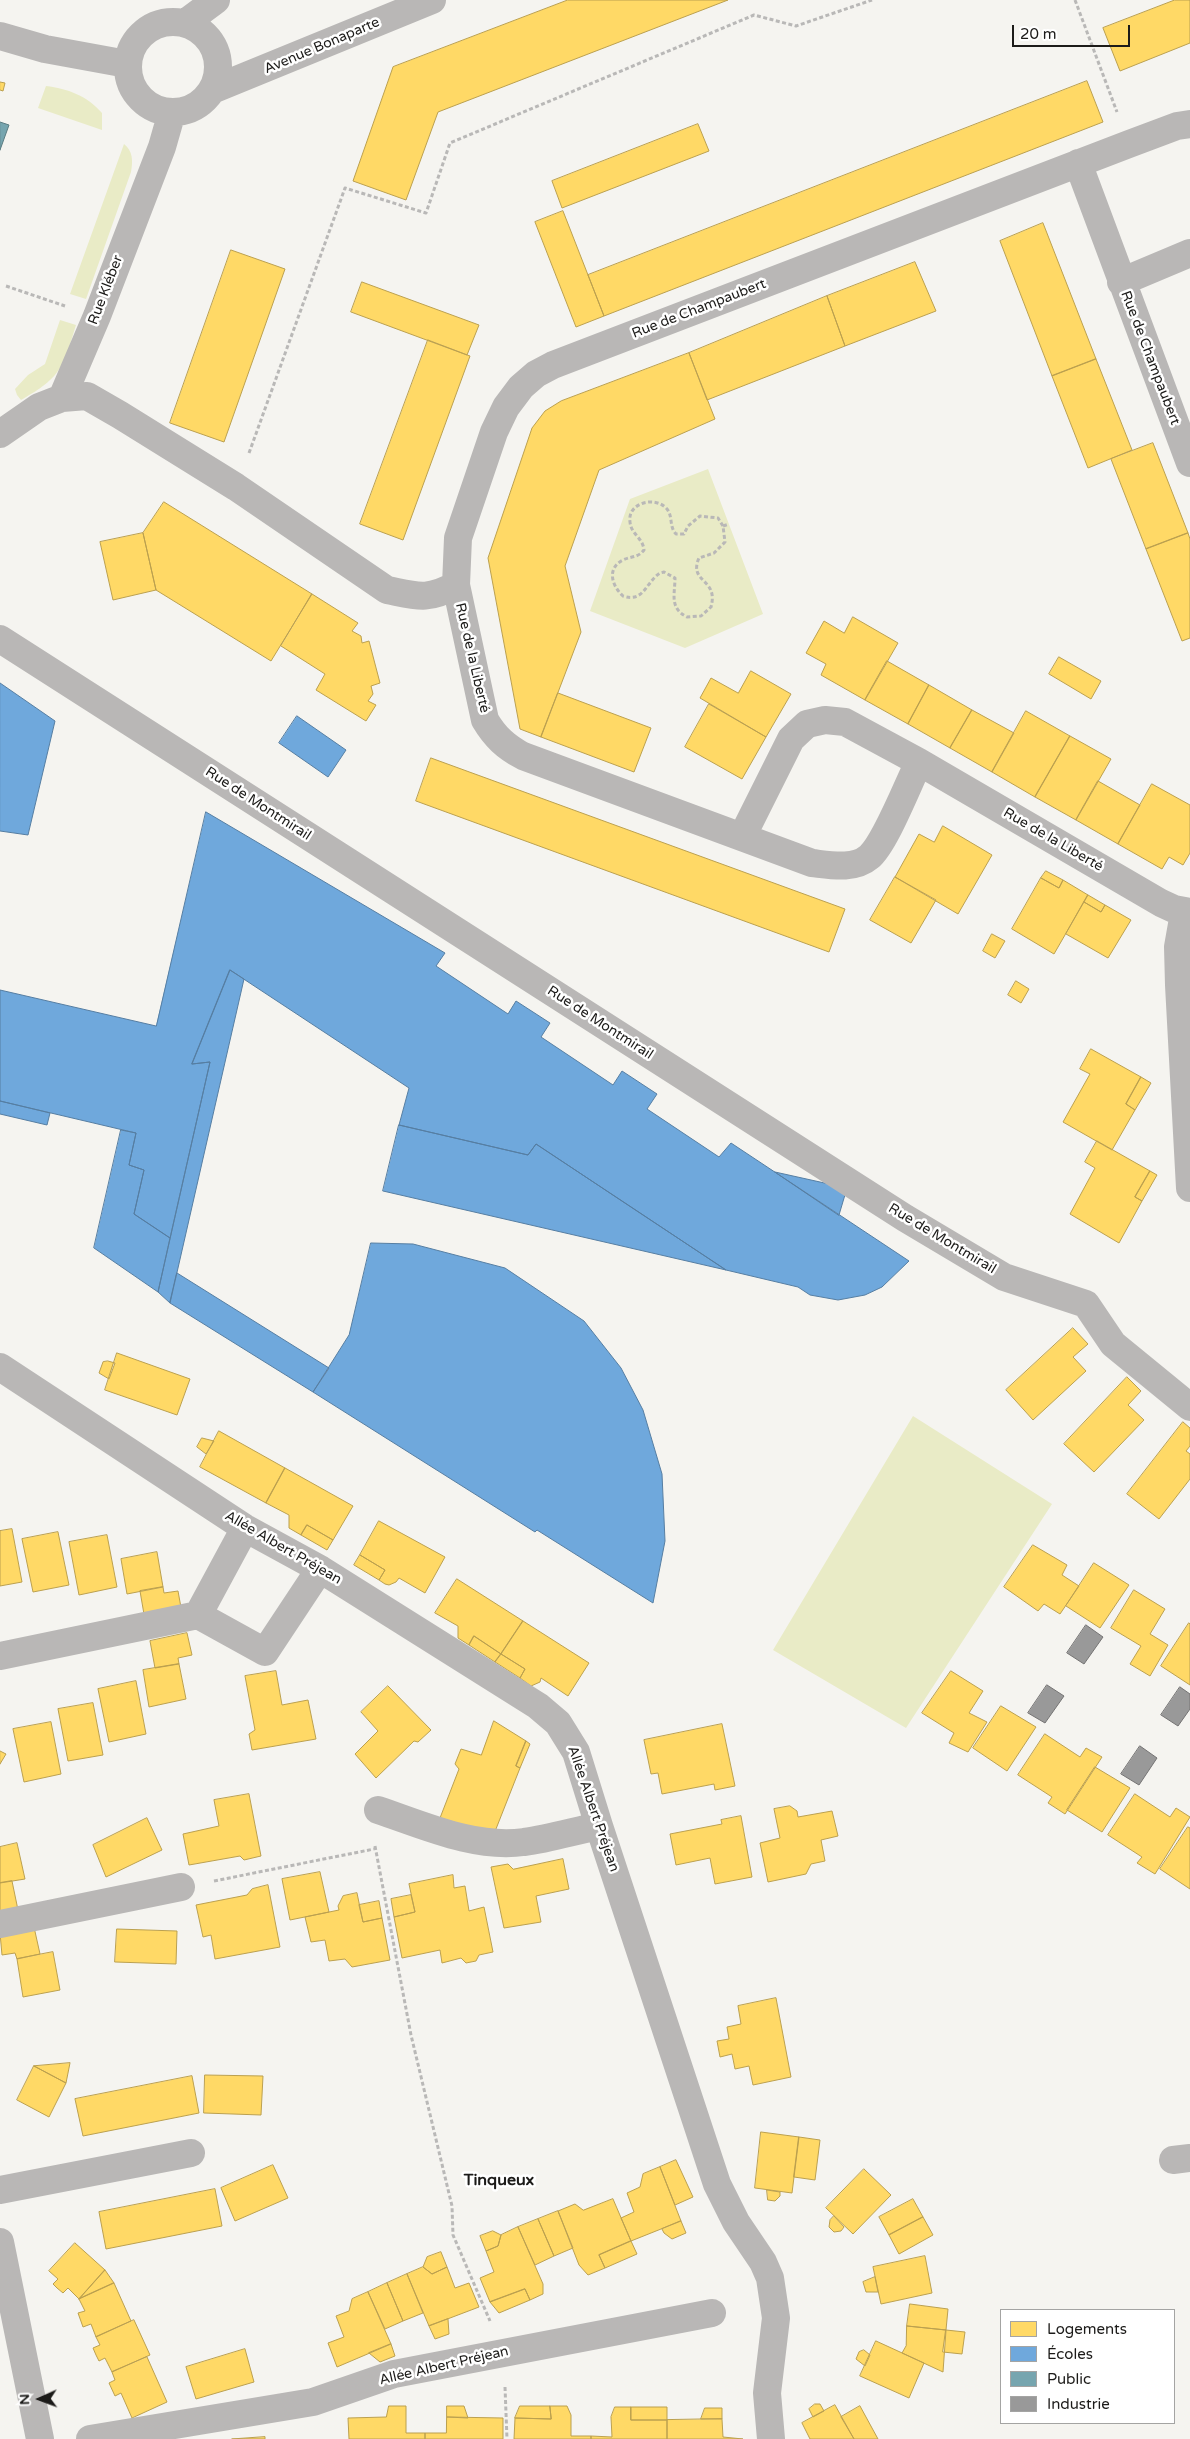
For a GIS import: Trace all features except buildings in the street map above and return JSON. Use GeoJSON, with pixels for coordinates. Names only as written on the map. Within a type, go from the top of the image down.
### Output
{"type":"FeatureCollection","features":[{"type":"Feature","properties":{"kind":"street"},"geometry":{"type":"LineString","coordinates":[[185,23],[216,0]]}},
{"type":"Feature","properties":{"kind":"street","name":"Avenue Bonaparte"},"geometry":{"type":"LineString","coordinates":[[212,90],[432,0]]}},
{"type":"Feature","properties":{"kind":"street"},"geometry":{"type":"LineString","coordinates":[[185,23],[200,30],[211,42],[218,58],[218,74],[212,90],[202,102],[188,110],[172,112],[149,106],[133,88],[127,64],[137,39],[158,24],[185,23]]}},
{"type":"Feature","properties":{"kind":"street"},"geometry":{"type":"LineString","coordinates":[[0,36],[45,50],[127,64]]}},
{"type":"Feature","properties":{"kind":"street","name":"Rue Kléber"},"geometry":{"type":"LineString","coordinates":[[62,398],[97,316],[162,146],[172,112]]}},
{"type":"Feature","properties":{"kind":"street","name":"Rue de Champaubert"},"geometry":{"type":"LineString","coordinates":[[456,585],[458,538],[494,432],[506,407],[521,387],[536,374],[562,362],[1078,163],[1177,126],[1190,124]]}},
{"type":"Feature","properties":{"kind":"street","name":"Rue de Champaubert"},"geometry":{"type":"LineString","coordinates":[[1078,163],[1190,463]]}},
{"type":"Feature","properties":{"kind":"street","name":"Rue de Champaubert"},"geometry":{"type":"LineString","coordinates":[[1121,282],[1190,253]]}},
{"type":"Feature","properties":{"kind":"street","name":"Rue de la Liberté"},"geometry":{"type":"LineString","coordinates":[[62,398],[87,396],[236,487],[387,590],[414,595],[437,595],[456,585],[486,720],[492,733],[507,748],[523,756],[812,863],[835,866],[852,865],[868,858],[879,844],[919,762]]}},
{"type":"Feature","properties":{"kind":"street"},"geometry":{"type":"LineString","coordinates":[[0,434],[39,407],[62,398]]}},
{"type":"Feature","properties":{"kind":"street","name":"Rue de Montmirail"},"geometry":{"type":"LineString","coordinates":[[0,639],[905,1218],[1004,1277],[1086,1304],[1113,1344],[1190,1407]]}},
{"type":"Feature","properties":{"kind":"street","name":"Rue de la Liberté"},"geometry":{"type":"LineString","coordinates":[[742,837],[791,739],[807,724],[825,720],[845,722],[919,762],[1161,903],[1187,912]]}},
{"type":"Feature","properties":{"kind":"street"},"geometry":{"type":"LineString","coordinates":[[1187,912],[1178,947],[1190,1188]]}},
{"type":"Feature","properties":{"kind":"street","name":"Allée Albert Préjean"},"geometry":{"type":"LineString","coordinates":[[0,1367],[245,1528],[320,1569],[538,1706],[558,1723],[576,1752],[717,2184],[731,2214],[763,2262],[770,2278],[776,2318],[767,2392],[770,2439]]}},
{"type":"Feature","properties":{"kind":"street"},"geometry":{"type":"LineString","coordinates":[[198,1615],[245,1528]]}},
{"type":"Feature","properties":{"kind":"street"},"geometry":{"type":"LineString","coordinates":[[0,1656],[198,1615],[265,1652],[320,1569]]}},
{"type":"Feature","properties":{"kind":"street"},"geometry":{"type":"LineString","coordinates":[[378,1810],[429,1828],[480,1841],[522,1843],[599,1826]]}},
{"type":"Feature","properties":{"kind":"street"},"geometry":{"type":"LineString","coordinates":[[0,1924],[181,1887]]}},
{"type":"Feature","properties":{"kind":"street"},"geometry":{"type":"LineString","coordinates":[[0,2190],[191,2153]]}},
{"type":"Feature","properties":{"kind":"street"},"geometry":{"type":"LineString","coordinates":[[0,2242],[40,2439]]}},
{"type":"Feature","properties":{"kind":"street","name":"Allée Albert Préjean"},"geometry":{"type":"LineString","coordinates":[[90,2439],[312,2402],[394,2374],[712,2314]]}},
{"type":"Feature","properties":{"kind":"path"},"geometry":{"type":"LineString","coordinates":[[236,487],[345,188],[426,213],[450,143],[754,15],[796,26],[872,0]]}},
{"type":"Feature","properties":{"kind":"path"},"geometry":{"type":"LineString","coordinates":[[1075,0],[1129,144]]}},
{"type":"Feature","properties":{"kind":"path"},"geometry":{"type":"LineString","coordinates":[[6,286],[97,316]]}},
{"type":"Feature","properties":{"kind":"path"},"geometry":{"type":"LineString","coordinates":[[654,502],[663,506],[669,512],[670,525],[676,534],[684,534],[688,526],[700,516],[718,518],[723,526],[725,542],[714,553],[699,558],[696,567],[697,574],[709,586],[712,594],[711,607],[701,616],[687,617],[676,608],[673,593],[675,578],[671,574],[660,573],[644,592],[633,597],[622,596],[614,584],[612,578],[614,567],[623,560],[641,554],[644,550],[642,541],[631,528],[630,523],[631,512],[639,504],[654,502]]}},
{"type":"Feature","properties":{"kind":"path"},"geometry":{"type":"LineString","coordinates":[[723,526],[729,524]]}},
{"type":"Feature","properties":{"kind":"path"},"geometry":{"type":"LineString","coordinates":[[378,1810],[374,1849],[411,2035],[452,2206],[453,2235],[503,2352],[507,2439]]}},
{"type":"Feature","properties":{"kind":"path"},"geometry":{"type":"LineString","coordinates":[[181,1887],[374,1849]]}},
{"type":"Feature","properties":{"kind":"green space"},"geometry":{"type":"Polygon","coordinates":[[[46,86],[69,91],[90,102],[102,113],[102,130],[38,108],[46,86]]]}},
{"type":"Feature","properties":{"kind":"green space"},"geometry":{"type":"Polygon","coordinates":[[[124,144],[132,156],[131,172],[86,299],[70,294],[124,144]]]}},
{"type":"Feature","properties":{"kind":"green space"},"geometry":{"type":"Polygon","coordinates":[[[60,320],[76,325],[64,361],[53,377],[35,392],[21,400],[15,389],[28,375],[45,364],[60,320]]]}},
{"type":"Feature","properties":{"kind":"green space"},"geometry":{"type":"Polygon","coordinates":[[[708,469],[763,614],[685,648],[590,611],[630,499],[708,469]]]}},
{"type":"Feature","properties":{"kind":"green space"},"geometry":{"type":"Polygon","coordinates":[[[913,1416],[1052,1504],[906,1728],[773,1650],[913,1416]]]}},
{"type":"Feature","properties":{"kind":"district","name":"Tinqueux"},"geometry":{"type":"Point","coordinates":[499,2181]}}]}
